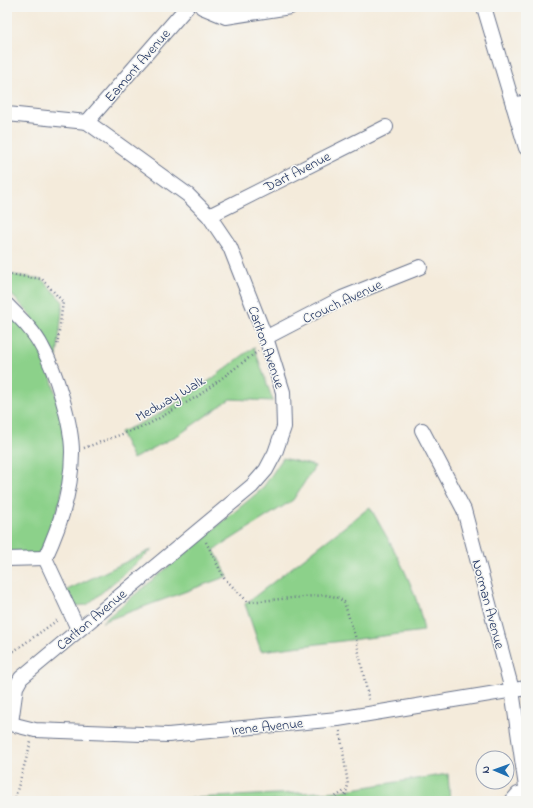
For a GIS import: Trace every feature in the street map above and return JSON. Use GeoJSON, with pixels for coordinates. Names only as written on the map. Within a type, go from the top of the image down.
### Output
{"type":"FeatureCollection","features":[{"type":"Feature","properties":{"kind":"street","name":"Eamont Avenue"},"geometry":{"type":"LineString","coordinates":[[87,122],[187,7]]}},
{"type":"Feature","properties":{"kind":"street"},"geometry":{"type":"LineString","coordinates":[[202,7],[226,17],[290,7]]}},
{"type":"Feature","properties":{"kind":"street"},"geometry":{"type":"LineString","coordinates":[[484,7],[520,103],[526,148]]}},
{"type":"Feature","properties":{"kind":"street"},"geometry":{"type":"LineString","coordinates":[[7,114],[87,122]]}},
{"type":"Feature","properties":{"kind":"street","name":"Carlton Avenue"},"geometry":{"type":"LineString","coordinates":[[9,723],[16,687],[21,678],[78,629],[252,486],[266,470],[275,453],[284,427],[283,392],[267,341],[230,247],[209,216],[188,195],[87,122]]}},
{"type":"Feature","properties":{"kind":"street","name":"Dart Avenue"},"geometry":{"type":"LineString","coordinates":[[209,216],[386,127]]}},
{"type":"Feature","properties":{"kind":"street","name":"Crouch Avenue"},"geometry":{"type":"LineString","coordinates":[[267,341],[342,298],[420,267]]}},
{"type":"Feature","properties":{"kind":"street"},"geometry":{"type":"LineString","coordinates":[[7,305],[20,317],[42,347],[60,392],[69,424],[72,452],[68,486],[56,533],[44,558]]}},
{"type":"Feature","properties":{"kind":"street","name":"Norman Avenue"},"geometry":{"type":"LineString","coordinates":[[422,430],[464,510],[519,689],[526,787]]}},
{"type":"Feature","properties":{"kind":"street"},"geometry":{"type":"LineString","coordinates":[[7,559],[44,558]]}},
{"type":"Feature","properties":{"kind":"street"},"geometry":{"type":"LineString","coordinates":[[44,558],[78,629]]}},
{"type":"Feature","properties":{"kind":"street","name":"Irene Avenue"},"geometry":{"type":"LineString","coordinates":[[9,723],[35,730],[168,735],[338,719],[519,689]]}},
{"type":"Feature","properties":{"kind":"street"},"geometry":{"type":"LineString","coordinates":[[512,801],[518,794],[526,792]]}},
{"type":"Feature","properties":{"kind":"path"},"geometry":{"type":"LineString","coordinates":[[7,274],[42,279],[63,302],[56,354]]}},
{"type":"Feature","properties":{"kind":"path","name":"Medway Walk"},"geometry":{"type":"LineString","coordinates":[[72,452],[147,425],[198,396],[267,341]]}},
{"type":"Feature","properties":{"kind":"path"},"geometry":{"type":"LineString","coordinates":[[200,530],[224,578],[248,602],[325,595],[337,597],[344,602],[356,639],[371,713]]}},
{"type":"Feature","properties":{"kind":"path"},"geometry":{"type":"LineString","coordinates":[[7,656],[70,611]]}},
{"type":"Feature","properties":{"kind":"path"},"geometry":{"type":"LineString","coordinates":[[338,719],[348,785],[344,801]]}},
{"type":"Feature","properties":{"kind":"path"},"geometry":{"type":"LineString","coordinates":[[14,801],[35,730]]}},
{"type":"Feature","properties":{"kind":"path"},"geometry":{"type":"LineString","coordinates":[[329,801],[346,790]]}},
{"type":"Feature","properties":{"kind":"green space"},"geometry":{"type":"Polygon","coordinates":[[[7,274],[42,279],[63,302],[57,357],[29,313],[7,290],[7,274]]]}},
{"type":"Feature","properties":{"kind":"green space"},"geometry":{"type":"Polygon","coordinates":[[[7,305],[44,352],[72,452],[45,558],[7,559],[7,305]]]}},
{"type":"Feature","properties":{"kind":"green space"},"geometry":{"type":"Polygon","coordinates":[[[254,347],[273,401],[230,399],[180,434],[133,459],[120,432],[139,424],[173,405],[206,383],[254,347]]]}},
{"type":"Feature","properties":{"kind":"green space"},"geometry":{"type":"Polygon","coordinates":[[[283,458],[315,466],[293,500],[214,550],[228,576],[102,622],[262,489],[283,458]]]}},
{"type":"Feature","properties":{"kind":"green space"},"geometry":{"type":"Polygon","coordinates":[[[370,507],[403,567],[415,597],[424,631],[261,651],[245,604],[370,507]]]}},
{"type":"Feature","properties":{"kind":"green space"},"geometry":{"type":"Polygon","coordinates":[[[153,549],[87,605],[73,606],[67,590],[153,549]]]}},
{"type":"Feature","properties":{"kind":"green space"},"geometry":{"type":"Polygon","coordinates":[[[448,774],[450,801],[7,801],[152,800],[339,791],[448,774]]]}}]}
